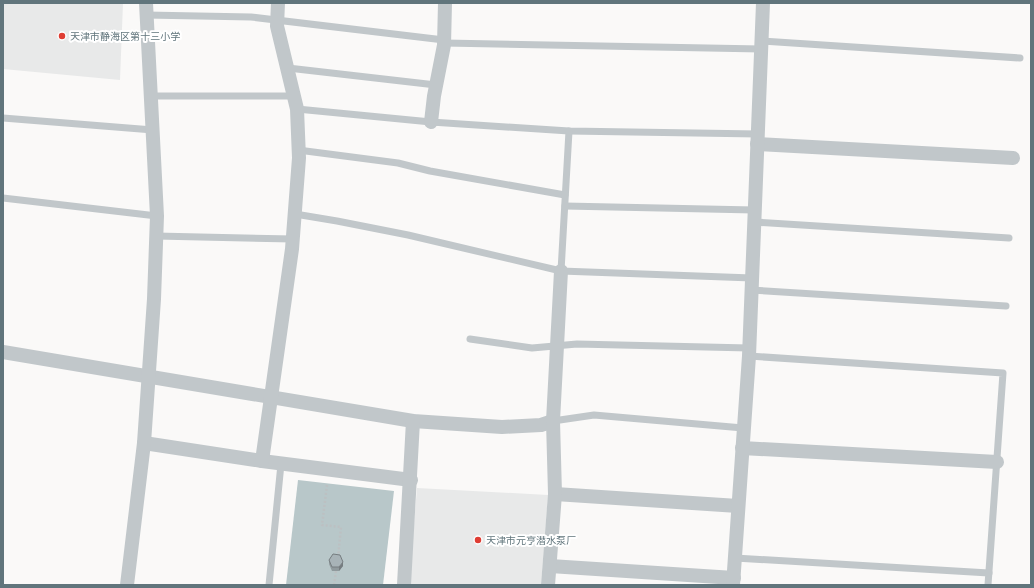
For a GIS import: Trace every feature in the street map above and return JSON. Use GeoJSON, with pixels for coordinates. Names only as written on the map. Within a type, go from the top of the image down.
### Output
{"type":"FeatureCollection","features":[{"type":"Feature","properties":{"kind":"street"},"geometry":{"type":"LineString","coordinates":[[262,461],[293,239],[298,150],[295,103],[277,26],[278,3]]}},
{"type":"Feature","properties":{"kind":"street"},"geometry":{"type":"LineString","coordinates":[[431,122],[444,42],[445,3]]}},
{"type":"Feature","properties":{"kind":"street"},"geometry":{"type":"LineString","coordinates":[[550,566],[733,581],[749,352],[763,3]]}},
{"type":"Feature","properties":{"kind":"street"},"geometry":{"type":"LineString","coordinates":[[127,585],[144,444],[157,216],[146,9]]}},
{"type":"Feature","properties":{"kind":"street"},"geometry":{"type":"LineString","coordinates":[[758,139],[1013,158]]}},
{"type":"Feature","properties":{"kind":"street"},"geometry":{"type":"LineString","coordinates":[[548,585],[555,494],[553,421],[561,271]]}},
{"type":"Feature","properties":{"kind":"street"},"geometry":{"type":"LineString","coordinates":[[3,352],[149,375],[413,421],[502,427],[541,425],[553,421]]}},
{"type":"Feature","properties":{"kind":"street"},"geometry":{"type":"LineString","coordinates":[[404,585],[411,480],[413,421]]}},
{"type":"Feature","properties":{"kind":"street"},"geometry":{"type":"LineString","coordinates":[[144,444],[281,464],[411,480]]}},
{"type":"Feature","properties":{"kind":"street"},"geometry":{"type":"LineString","coordinates":[[742,448],[997,462]]}},
{"type":"Feature","properties":{"kind":"street"},"geometry":{"type":"LineString","coordinates":[[555,494],[738,506]]}},
{"type":"Feature","properties":{"kind":"lane"},"geometry":{"type":"LineString","coordinates":[[146,9],[251,17],[444,42],[762,45],[1020,58]]}},
{"type":"Feature","properties":{"kind":"lane"},"geometry":{"type":"LineString","coordinates":[[288,68],[436,85]]}},
{"type":"Feature","properties":{"kind":"lane"},"geometry":{"type":"LineString","coordinates":[[151,96],[295,103],[431,122],[569,131],[758,139]]}},
{"type":"Feature","properties":{"kind":"lane"},"geometry":{"type":"LineString","coordinates":[[3,118],[153,130]]}},
{"type":"Feature","properties":{"kind":"lane"},"geometry":{"type":"LineString","coordinates":[[561,271],[569,131]]}},
{"type":"Feature","properties":{"kind":"lane"},"geometry":{"type":"LineString","coordinates":[[298,150],[398,163],[430,171],[565,195]]}},
{"type":"Feature","properties":{"kind":"lane"},"geometry":{"type":"LineString","coordinates":[[3,198],[157,216]]}},
{"type":"Feature","properties":{"kind":"lane"},"geometry":{"type":"LineString","coordinates":[[565,206],[754,216],[1010,238]]}},
{"type":"Feature","properties":{"kind":"lane"},"geometry":{"type":"LineString","coordinates":[[295,214],[408,235],[561,271],[752,284],[1006,306]]}},
{"type":"Feature","properties":{"kind":"lane"},"geometry":{"type":"LineString","coordinates":[[156,236],[293,239]]}},
{"type":"Feature","properties":{"kind":"lane"},"geometry":{"type":"LineString","coordinates":[[470,339],[532,348],[577,344],[749,352],[1003,373],[988,585]]}},
{"type":"Feature","properties":{"kind":"lane"},"geometry":{"type":"LineString","coordinates":[[553,421],[594,415],[743,428]]}},
{"type":"Feature","properties":{"kind":"lane"},"geometry":{"type":"LineString","coordinates":[[270,585],[281,464]]}},
{"type":"Feature","properties":{"kind":"lane"},"geometry":{"type":"LineString","coordinates":[[735,558],[989,573]]}},
{"type":"Feature","properties":{"kind":"path"},"geometry":{"type":"LineString","coordinates":[[328,482],[322,525],[341,527],[338,558]]}},
{"type":"Feature","properties":{"kind":"path"},"geometry":{"type":"LineString","coordinates":[[334,585],[336,571]]}},
{"type":"Feature","properties":{"kind":"shaded area","name":"天津市静海区第十三小学"},"geometry":{"type":"Polygon","coordinates":[[[3,3],[123,3],[120,80],[3,69],[3,3]]]}},
{"type":"Feature","properties":{"kind":"shaded area"},"geometry":{"type":"Polygon","coordinates":[[[298,480],[394,491],[383,585],[286,585],[298,480]]]}},
{"type":"Feature","properties":{"kind":"shaded area","name":"天津市元亨潜水泵厂"},"geometry":{"type":"Polygon","coordinates":[[[417,488],[548,495],[541,585],[409,585],[417,488]]]}},
{"type":"Feature","properties":{"kind":"building"},"geometry":{"type":"Polygon","coordinates":[[[333,554],[340,555],[343,562],[339,567],[332,567],[329,560],[333,554]]]}},
{"type":"Feature","properties":{"kind":"place","name":"天津市静海区第十三小学"},"geometry":{"type":"Point","coordinates":[62,36]}},
{"type":"Feature","properties":{"kind":"place","name":"天津市元亨潜水泵厂"},"geometry":{"type":"Point","coordinates":[478,540]}}]}
